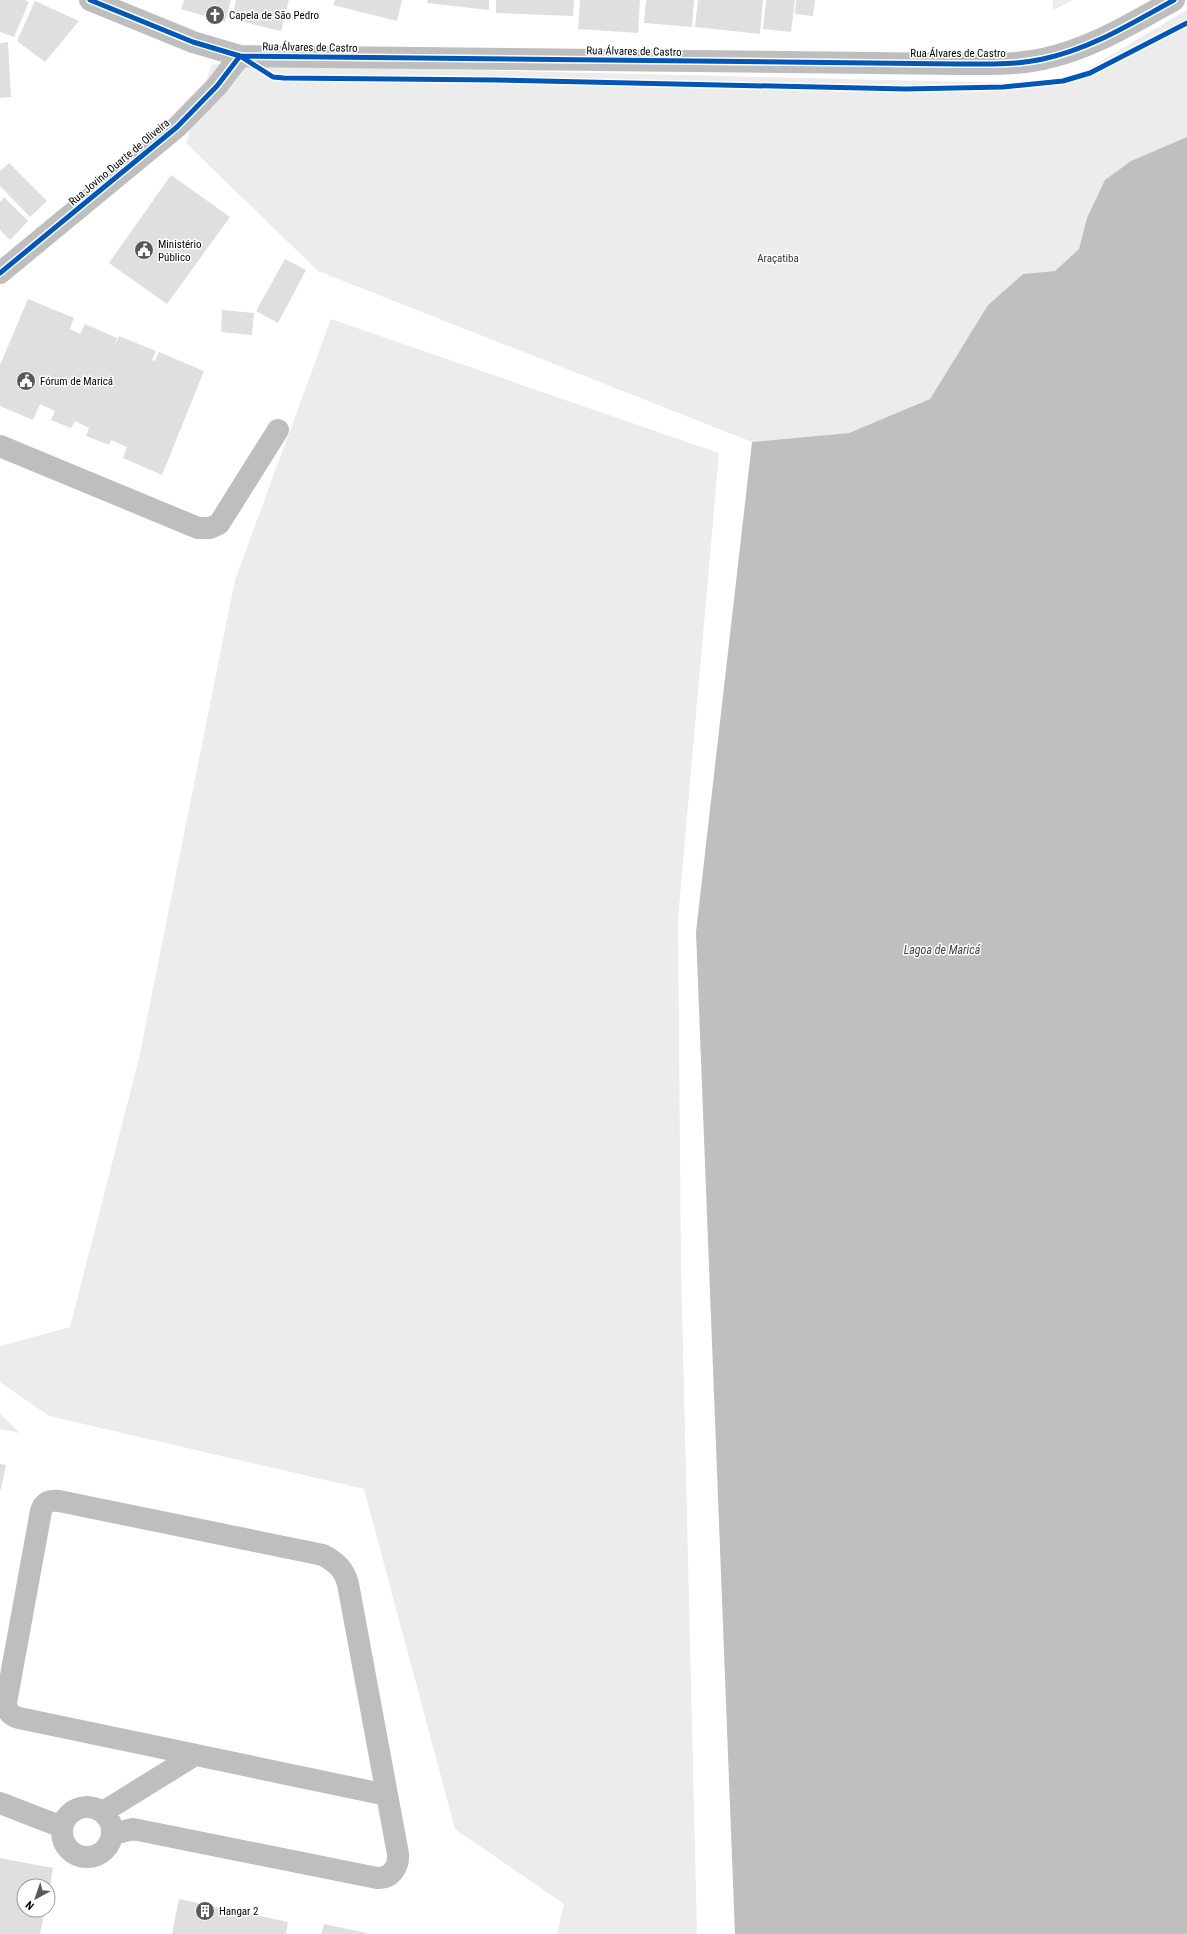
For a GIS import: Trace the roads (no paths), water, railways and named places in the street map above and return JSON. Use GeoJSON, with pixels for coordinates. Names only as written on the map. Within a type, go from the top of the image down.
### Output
{"type":"FeatureCollection","features":[{"type":"Feature","properties":{"kind":"street","name":"Rua Álvares de Castro"},"geometry":{"type":"LineString","coordinates":[[90,0],[193,42],[240,56],[484,60],[1005,63],[1042,60],[1096,43],[1174,0]]}},
{"type":"Feature","properties":{"kind":"street","name":"Rua Jovino Duarte de Oliveira"},"geometry":{"type":"LineString","coordinates":[[0,273],[177,127],[217,86],[240,56]]}},
{"type":"Feature","properties":{"kind":"street"},"geometry":{"type":"LineString","coordinates":[[0,446],[198,528],[210,528],[219,524],[278,430]]}},
{"type":"Feature","properties":{"kind":"street"},"geometry":{"type":"LineString","coordinates":[[112,1834],[132,1829],[381,1878],[392,1873],[397,1865],[398,1859],[387,1795],[348,1584],[346,1575],[337,1564],[322,1555],[59,1501],[49,1501],[45,1504],[41,1511],[6,1704],[8,1711],[13,1716],[387,1795]]}},
{"type":"Feature","properties":{"kind":"street"},"geometry":{"type":"LineString","coordinates":[[103,1812],[195,1755]]}},
{"type":"Feature","properties":{"kind":"street"},"geometry":{"type":"LineString","coordinates":[[0,1803],[62,1827]]}},
{"type":"Feature","properties":{"kind":"street"},"geometry":{"type":"LineString","coordinates":[[87,1806],[103,1812],[108,1818],[112,1834],[111,1842],[101,1853],[85,1858],[70,1851],[64,1844],[62,1827],[65,1819],[71,1812],[78,1808],[87,1806]]}},
{"type":"Feature","properties":{"kind":"water","name":"Lagoa de Maricá"},"geometry":{"type":"Polygon","coordinates":[[[1187,137],[1187,1934],[735,1934],[696,932],[752,442],[849,433],[930,399],[988,305],[1023,274],[1055,271],[1079,249],[1087,218],[1105,180],[1131,161],[1187,137]]]}},
{"type":"Feature","properties":{"kind":"place","name":"Capela de São Pedro"},"geometry":{"type":"Point","coordinates":[215,15]}},
{"type":"Feature","properties":{"kind":"place","name":"Ministério Público"},"geometry":{"type":"Point","coordinates":[144,250]}},
{"type":"Feature","properties":{"kind":"place","name":"Fórum de Maricá"},"geometry":{"type":"Point","coordinates":[26,381]}},
{"type":"Feature","properties":{"kind":"place","name":"Hangar 2"},"geometry":{"type":"Point","coordinates":[205,1911]}},
{"type":"Feature","properties":{"kind":"park label","name":"Araçatiba"},"geometry":{"type":"Point","coordinates":[778,258]}}]}
